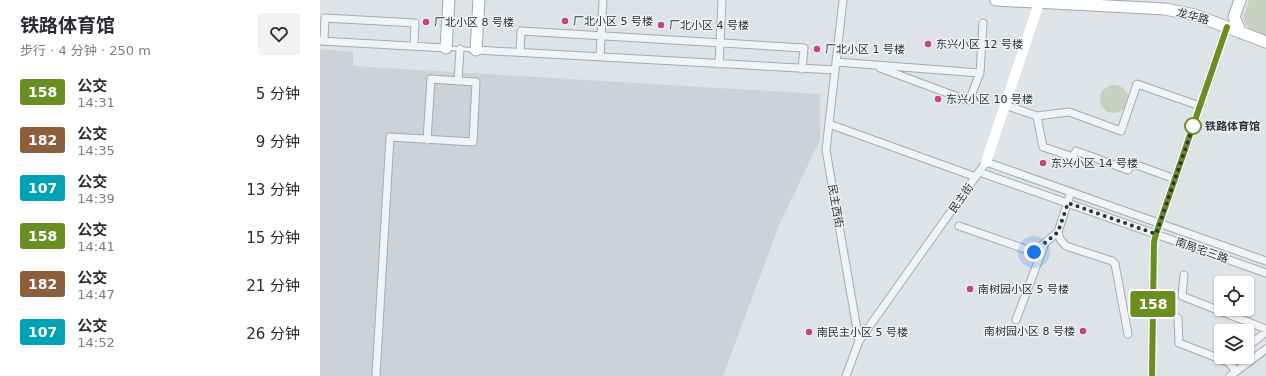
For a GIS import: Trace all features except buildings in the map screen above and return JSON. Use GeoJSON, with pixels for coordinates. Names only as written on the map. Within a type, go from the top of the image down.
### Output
{"type":"FeatureCollection","features":[{"type":"Feature","properties":{"kind":"main road"},"geometry":{"type":"LineString","coordinates":[[446,48],[449,0]]}},
{"type":"Feature","properties":{"kind":"main road"},"geometry":{"type":"LineString","coordinates":[[476,50],[479,0]]}},
{"type":"Feature","properties":{"kind":"main road","name":"龙华路"},"geometry":{"type":"LineString","coordinates":[[996,0],[1040,1],[1164,9],[1195,15],[1266,42]]}},
{"type":"Feature","properties":{"kind":"main road"},"geometry":{"type":"LineString","coordinates":[[1240,0],[1234,17],[1241,33]]}},
{"type":"Feature","properties":{"kind":"main road","name":"民主街"},"geometry":{"type":"LineString","coordinates":[[986,162],[1040,1]]}},
{"type":"Feature","properties":{"kind":"street"},"geometry":{"type":"LineString","coordinates":[[600,57],[603,0]]}},
{"type":"Feature","properties":{"kind":"street"},"geometry":{"type":"LineString","coordinates":[[719,64],[722,0]]}},
{"type":"Feature","properties":{"kind":"street","name":"民主西街"},"geometry":{"type":"LineString","coordinates":[[843,0],[826,150],[859,341]]}},
{"type":"Feature","properties":{"kind":"street"},"geometry":{"type":"LineString","coordinates":[[414,46],[415,23],[325,18],[322,41],[446,48]]}},
{"type":"Feature","properties":{"kind":"street"},"geometry":{"type":"LineString","coordinates":[[872,65],[969,101],[980,73],[983,23]]}},
{"type":"Feature","properties":{"kind":"street"},"geometry":{"type":"LineString","coordinates":[[1152,376],[1154,242],[1227,27]]}},
{"type":"Feature","properties":{"kind":"street"},"geometry":{"type":"LineString","coordinates":[[520,52],[521,31],[804,48],[802,69]]}},
{"type":"Feature","properties":{"kind":"street"},"geometry":{"type":"LineString","coordinates":[[458,81],[460,49]]}},
{"type":"Feature","properties":{"kind":"street"},"geometry":{"type":"LineString","coordinates":[[476,50],[835,70]]}},
{"type":"Feature","properties":{"kind":"street"},"geometry":{"type":"LineString","coordinates":[[836,62],[980,73]]}},
{"type":"Feature","properties":{"kind":"street"},"geometry":{"type":"LineString","coordinates":[[376,376],[390,138],[427,140],[474,142],[476,82],[430,79],[427,140]]}},
{"type":"Feature","properties":{"kind":"street"},"geometry":{"type":"LineString","coordinates":[[1005,105],[1037,116],[1069,112],[1121,131],[1137,84],[1200,106]]}},
{"type":"Feature","properties":{"kind":"street"},"geometry":{"type":"LineString","coordinates":[[1037,116],[1043,146],[1073,157],[1076,151],[1128,170],[1131,163],[1175,178]]}},
{"type":"Feature","properties":{"kind":"street","name":"南局宅三路"},"geometry":{"type":"LineString","coordinates":[[829,124],[1068,203],[1266,273]]}},
{"type":"Feature","properties":{"kind":"street","name":"南局宅三路"},"geometry":{"type":"LineString","coordinates":[[986,162],[1266,261]]}},
{"type":"Feature","properties":{"kind":"street","name":"民主街"},"geometry":{"type":"LineString","coordinates":[[846,376],[859,341],[986,162]]}},
{"type":"Feature","properties":{"kind":"street"},"geometry":{"type":"LineString","coordinates":[[959,226],[1034,252],[1058,232],[1072,192]]}},
{"type":"Feature","properties":{"kind":"street"},"geometry":{"type":"LineString","coordinates":[[1058,232],[1060,239],[1066,246],[1112,261],[1115,264],[1128,334]]}},
{"type":"Feature","properties":{"kind":"street"},"geometry":{"type":"LineString","coordinates":[[1016,320],[1045,243]]}},
{"type":"Feature","properties":{"kind":"street"},"geometry":{"type":"LineString","coordinates":[[1184,274],[1182,296],[1266,329]]}},
{"type":"Feature","properties":{"kind":"street"},"geometry":{"type":"LineString","coordinates":[[1178,318],[1179,343],[1214,356]]}},
{"type":"Feature","properties":{"kind":"street"},"geometry":{"type":"LineString","coordinates":[[1254,341],[1266,332]]}},
{"type":"Feature","properties":{"kind":"street"},"geometry":{"type":"LineString","coordinates":[[1230,364],[1233,374],[1266,349]]}},
{"type":"Feature","properties":{"kind":"lane"},"geometry":{"type":"LineString","coordinates":[[446,48],[476,50]]}},
{"type":"Feature","properties":{"kind":"shaded area"},"geometry":{"type":"Polygon","coordinates":[[[320,49],[353,52],[353,66],[820,94],[820,140],[779,225],[723,376],[320,376],[320,49]]]}},
{"type":"Feature","properties":{"kind":"green space"},"geometry":{"type":"Polygon","coordinates":[[[1249,0],[1266,0],[1266,36],[1251,31],[1244,22],[1244,15],[1249,0]]]}},
{"type":"Feature","properties":{"kind":"green space"},"geometry":{"type":"Polygon","coordinates":[[[1114,85],[1124,89],[1128,99],[1124,109],[1114,113],[1104,109],[1100,99],[1104,89],[1114,85]]]}},
{"type":"Feature","properties":{"kind":"bus line","name":"158"},"geometry":{"type":"LineString","coordinates":[[1152,376],[1154,242],[1227,27]]}},
{"type":"Feature","properties":{"kind":"place","name":"厂北小区 5 号楼"},"geometry":{"type":"Point","coordinates":[565,21]}},
{"type":"Feature","properties":{"kind":"place","name":"厂北小区 8 号楼"},"geometry":{"type":"Point","coordinates":[426,22]}},
{"type":"Feature","properties":{"kind":"place","name":"厂北小区 4 号楼"},"geometry":{"type":"Point","coordinates":[661,25]}},
{"type":"Feature","properties":{"kind":"place","name":"东兴小区 12 号楼"},"geometry":{"type":"Point","coordinates":[928,44]}},
{"type":"Feature","properties":{"kind":"place","name":"厂北小区 1 号楼"},"geometry":{"type":"Point","coordinates":[817,49]}},
{"type":"Feature","properties":{"kind":"place","name":"东兴小区 10 号楼"},"geometry":{"type":"Point","coordinates":[938,99]}},
{"type":"Feature","properties":{"kind":"place","name":"铁路体育馆"},"geometry":{"type":"Point","coordinates":[1193,126]}},
{"type":"Feature","properties":{"kind":"place","name":"东兴小区 14 号楼"},"geometry":{"type":"Point","coordinates":[1043,163]}},
{"type":"Feature","properties":{"kind":"place","name":"南树园小区 5 号楼"},"geometry":{"type":"Point","coordinates":[970,289]}},
{"type":"Feature","properties":{"kind":"place","name":"南树园小区 8 号楼"},"geometry":{"type":"Point","coordinates":[1083,331]}},
{"type":"Feature","properties":{"kind":"place","name":"南民主小区 5 号楼"},"geometry":{"type":"Point","coordinates":[809,332]}},
{"type":"Feature","properties":{"kind":"route"},"geometry":{"type":"LineString","coordinates":[[1034,252],[1058,232],[1068,203],[1156,234],[1195,121],[1193,126]]}}]}
